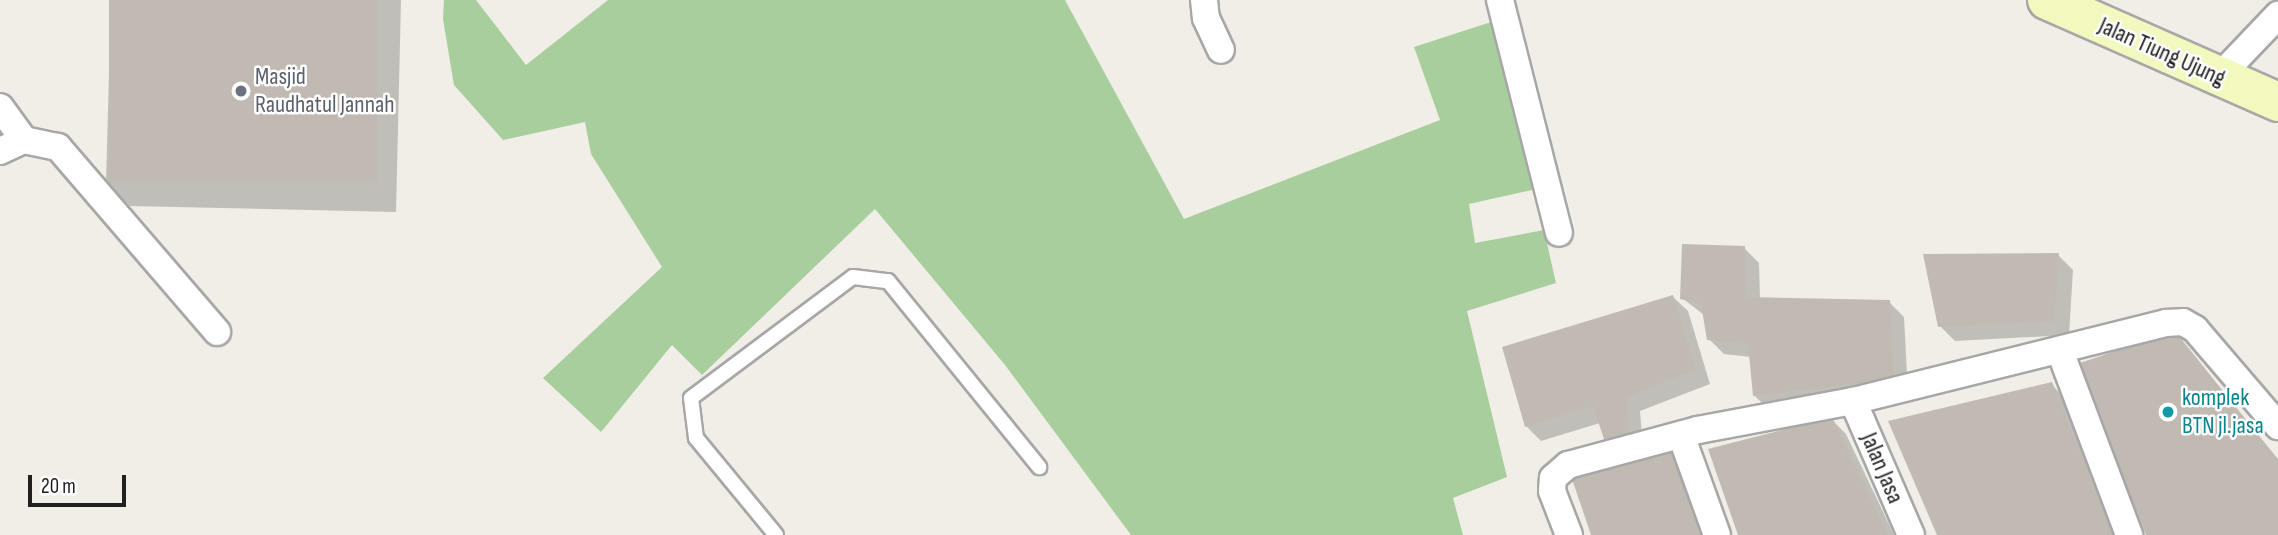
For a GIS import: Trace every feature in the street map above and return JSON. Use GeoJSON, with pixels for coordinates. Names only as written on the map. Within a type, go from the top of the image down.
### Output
{"type":"FeatureCollection","features":[{"type":"Feature","properties":{"kind":"street"},"geometry":{"type":"LineString","coordinates":[[1204,0],[1206,18],[1221,50]]}},
{"type":"Feature","properties":{"kind":"street"},"geometry":{"type":"LineString","coordinates":[[1500,0],[1559,233]]}},
{"type":"Feature","properties":{"kind":"street","name":"Jalan Tiung Ujung"},"geometry":{"type":"LineString","coordinates":[[2047,0],[2278,102]]}},
{"type":"Feature","properties":{"kind":"street"},"geometry":{"type":"LineString","coordinates":[[2219,77],[2278,15]]}},
{"type":"Feature","properties":{"kind":"street"},"geometry":{"type":"LineString","coordinates":[[0,107],[24,140]]}},
{"type":"Feature","properties":{"kind":"street"},"geometry":{"type":"LineString","coordinates":[[0,151],[24,140],[58,147],[217,332]]}},
{"type":"Feature","properties":{"kind":"street"},"geometry":{"type":"LineString","coordinates":[[1569,535],[1552,491],[1560,468],[1681,435],[1853,401],[2183,322],[2195,329],[2278,426]]}},
{"type":"Feature","properties":{"kind":"street"},"geometry":{"type":"LineString","coordinates":[[2060,351],[2129,535]]}},
{"type":"Feature","properties":{"kind":"street","name":"Jalan Jasa"},"geometry":{"type":"LineString","coordinates":[[1853,401],[1911,535]]}},
{"type":"Feature","properties":{"kind":"street"},"geometry":{"type":"LineString","coordinates":[[1681,435],[1717,535]]}},
{"type":"Feature","properties":{"kind":"lane"},"geometry":{"type":"LineString","coordinates":[[776,535],[696,438],[691,398],[853,277],[888,281],[1040,467]]}},
{"type":"Feature","properties":{"kind":"green space"},"geometry":{"type":"Polygon","coordinates":[[[444,0],[476,0],[526,65],[608,0],[1065,0],[1184,219],[1440,120],[1414,47],[1491,22],[1536,189],[1469,204],[1475,243],[1544,230],[1556,283],[1467,311],[1507,477],[1453,498],[1463,535],[1131,535],[1005,365],[875,209],[702,375],[672,345],[601,432],[543,378],[662,267],[591,154],[585,122],[503,140],[454,85],[443,19],[444,0]]]}},
{"type":"Feature","properties":{"kind":"building","name":"Masjid Raudhatul Jannah"},"geometry":{"type":"Polygon","coordinates":[[[109,0],[377,0],[377,183],[109,183],[109,0]]]}},
{"type":"Feature","properties":{"kind":"building"},"geometry":{"type":"Polygon","coordinates":[[[1682,244],[1745,246],[1746,297],[1890,300],[1894,379],[1753,396],[1748,344],[1707,340],[1701,304],[1680,299],[1682,244]]]}},
{"type":"Feature","properties":{"kind":"building"},"geometry":{"type":"Polygon","coordinates":[[[2059,253],[2054,321],[1938,327],[1923,254],[2059,253]]]}},
{"type":"Feature","properties":{"kind":"building"},"geometry":{"type":"Polygon","coordinates":[[[1673,295],[1696,369],[1626,397],[1629,435],[1605,442],[1593,406],[1525,427],[1502,347],[1673,295]]]}},
{"type":"Feature","properties":{"kind":"building","name":"komplek BTN jl.jasa"},"geometry":{"type":"Polygon","coordinates":[[[2175,331],[2278,460],[2278,535],[2146,535],[2077,364],[2175,331]]]}},
{"type":"Feature","properties":{"kind":"building"},"geometry":{"type":"Polygon","coordinates":[[[2052,382],[2113,535],[1937,535],[1888,421],[2052,382]]]}},
{"type":"Feature","properties":{"kind":"building"},"geometry":{"type":"Polygon","coordinates":[[[1832,417],[1888,535],[1738,535],[1708,449],[1832,417]]]}},
{"type":"Feature","properties":{"kind":"building"},"geometry":{"type":"Polygon","coordinates":[[[1677,451],[1704,535],[1591,535],[1572,479],[1677,451]]]}},
{"type":"Feature","properties":{"kind":"place","name":"Masjid Raudhatul Jannah"},"geometry":{"type":"Point","coordinates":[241,91]}},
{"type":"Feature","properties":{"kind":"place","name":"komplek BTN jl.jasa"},"geometry":{"type":"Point","coordinates":[2168,412]}}]}
